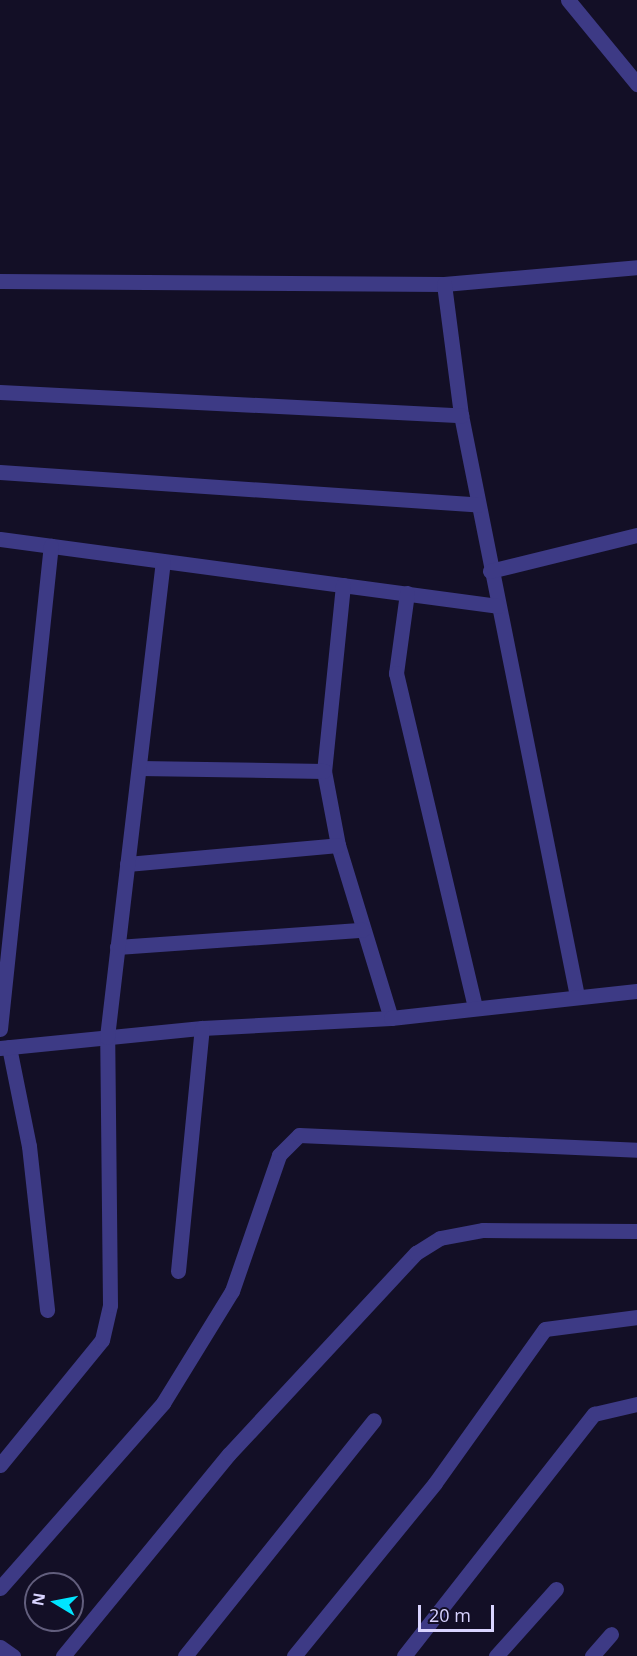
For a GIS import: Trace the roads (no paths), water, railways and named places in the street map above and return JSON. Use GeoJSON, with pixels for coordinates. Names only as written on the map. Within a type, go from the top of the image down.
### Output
{"type":"FeatureCollection","features":[{"type":"Feature","properties":{"kind":"street"},"geometry":{"type":"LineString","coordinates":[[568,0],[637,84]]}},
{"type":"Feature","properties":{"kind":"street"},"geometry":{"type":"LineString","coordinates":[[0,281],[444,284],[637,267]]}},
{"type":"Feature","properties":{"kind":"street"},"geometry":{"type":"LineString","coordinates":[[444,284],[461,415],[490,571],[578,996]]}},
{"type":"Feature","properties":{"kind":"street"},"geometry":{"type":"LineString","coordinates":[[0,392],[461,415]]}},
{"type":"Feature","properties":{"kind":"street"},"geometry":{"type":"LineString","coordinates":[[0,472],[478,505]]}},
{"type":"Feature","properties":{"kind":"street"},"geometry":{"type":"LineString","coordinates":[[490,571],[637,535]]}},
{"type":"Feature","properties":{"kind":"street"},"geometry":{"type":"LineString","coordinates":[[0,539],[498,606]]}},
{"type":"Feature","properties":{"kind":"street"},"geometry":{"type":"LineString","coordinates":[[0,1029],[51,546]]}},
{"type":"Feature","properties":{"kind":"street"},"geometry":{"type":"LineString","coordinates":[[0,1465],[102,1341],[113,1245],[107,1037],[162,561]]}},
{"type":"Feature","properties":{"kind":"street"},"geometry":{"type":"LineString","coordinates":[[343,585],[324,771],[338,845],[362,930],[391,1018]]}},
{"type":"Feature","properties":{"kind":"street"},"geometry":{"type":"LineString","coordinates":[[407,593],[396,673],[475,1008]]}},
{"type":"Feature","properties":{"kind":"street"},"geometry":{"type":"LineString","coordinates":[[139,768],[324,771]]}},
{"type":"Feature","properties":{"kind":"street"},"geometry":{"type":"LineString","coordinates":[[127,864],[338,845]]}},
{"type":"Feature","properties":{"kind":"street"},"geometry":{"type":"LineString","coordinates":[[117,947],[362,930]]}},
{"type":"Feature","properties":{"kind":"street"},"geometry":{"type":"LineString","coordinates":[[47,1310],[29,1146],[4,1047],[202,1028],[391,1018],[637,991]]}},
{"type":"Feature","properties":{"kind":"street"},"geometry":{"type":"LineString","coordinates":[[178,1271],[202,1028]]}},
{"type":"Feature","properties":{"kind":"street"},"geometry":{"type":"LineString","coordinates":[[0,1588],[163,1403],[232,1291],[279,1155],[298,1136],[637,1150]]}},
{"type":"Feature","properties":{"kind":"street"},"geometry":{"type":"LineString","coordinates":[[63,1656],[236,1445],[417,1252],[440,1238],[483,1230],[637,1232]]}},
{"type":"Feature","properties":{"kind":"street"},"geometry":{"type":"LineString","coordinates":[[294,1656],[435,1483],[545,1329],[637,1317]]}},
{"type":"Feature","properties":{"kind":"street"},"geometry":{"type":"LineString","coordinates":[[404,1656],[594,1414],[637,1404]]}},
{"type":"Feature","properties":{"kind":"street"},"geometry":{"type":"LineString","coordinates":[[185,1656],[374,1420]]}},
{"type":"Feature","properties":{"kind":"street"},"geometry":{"type":"LineString","coordinates":[[496,1656],[556,1589]]}},
{"type":"Feature","properties":{"kind":"street"},"geometry":{"type":"LineString","coordinates":[[592,1656],[611,1634]]}},
{"type":"Feature","properties":{"kind":"street"},"geometry":{"type":"LineString","coordinates":[[0,1647],[13,1656]]}}]}
